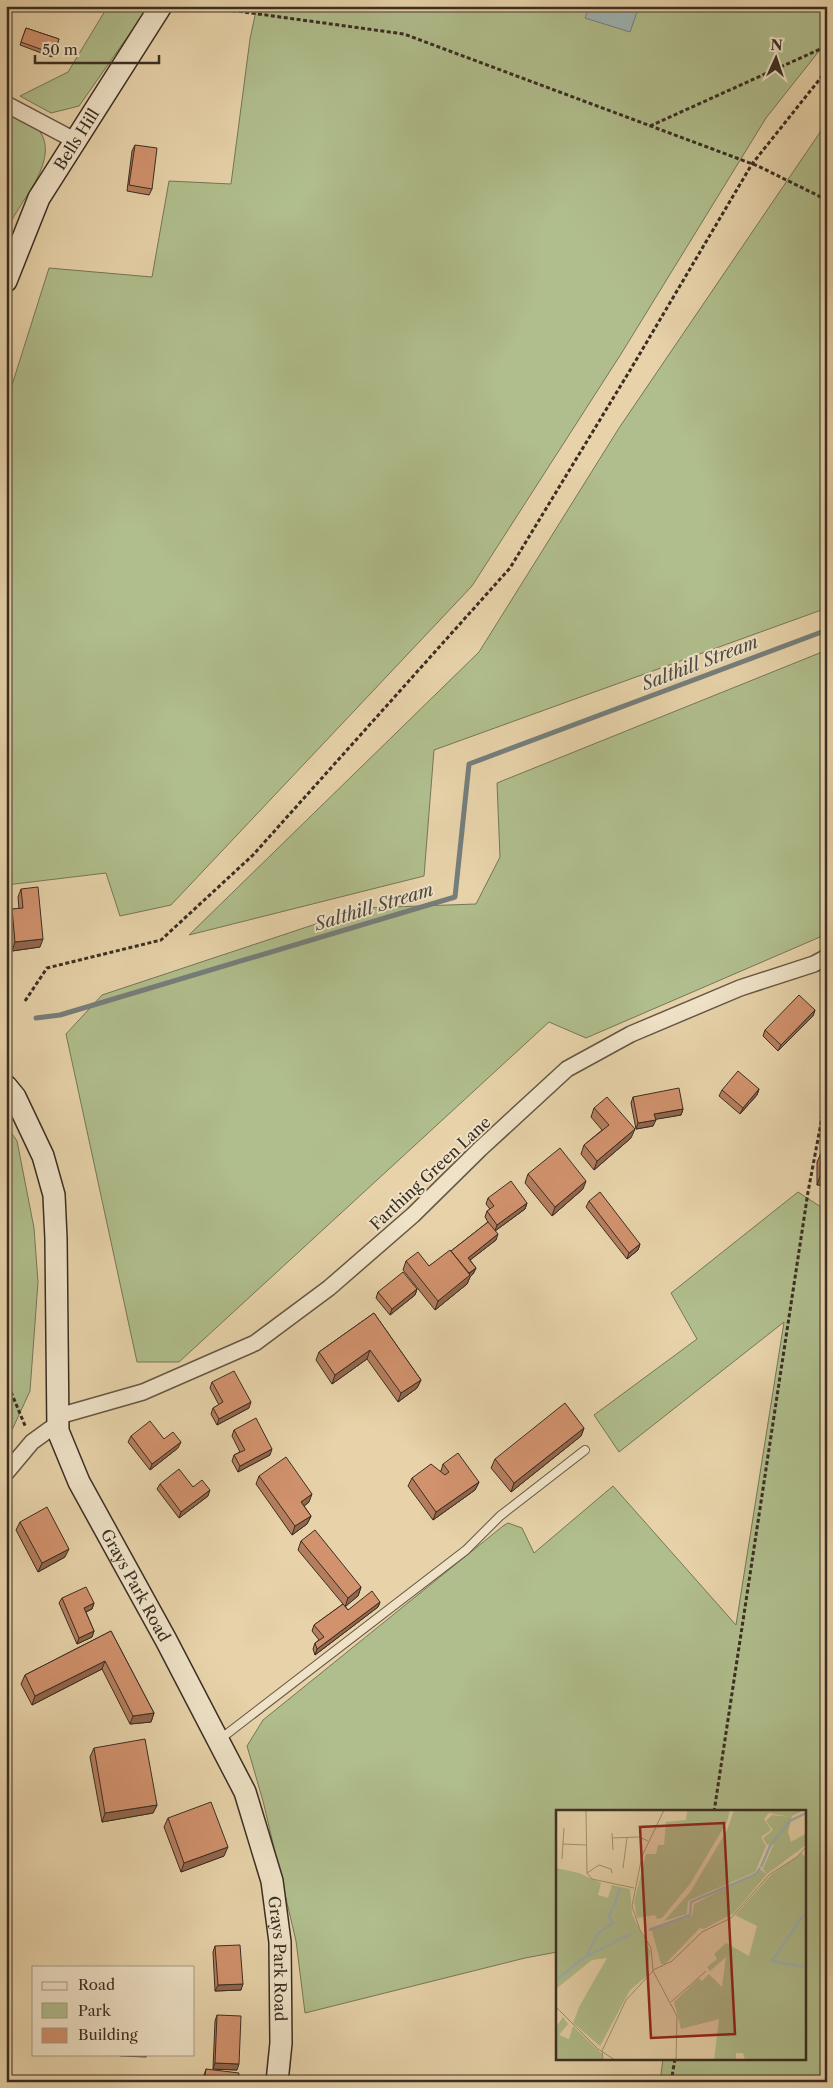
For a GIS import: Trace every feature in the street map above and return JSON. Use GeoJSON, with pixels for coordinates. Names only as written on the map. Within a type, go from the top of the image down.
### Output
{"type":"FeatureCollection","features":[{"type":"Feature","properties":{"kind":"main road","name":"Bells Hill"},"geometry":{"type":"LineString","coordinates":[[6,280],[39,198],[161,6]]}},
{"type":"Feature","properties":{"kind":"main road","name":"Grays Park Road"},"geometry":{"type":"LineString","coordinates":[[6,1086],[15,1097],[43,1156],[54,1195],[58,1424],[79,1482],[219,1740],[245,1792],[272,1880],[280,1942],[281,2043],[277,2082]]}},
{"type":"Feature","properties":{"kind":"street"},"geometry":{"type":"LineString","coordinates":[[6,104],[76,141]]}},
{"type":"Feature","properties":{"kind":"street","name":"Farthing Green Lane"},"geometry":{"type":"LineString","coordinates":[[6,1473],[32,1442],[58,1424],[143,1392],[254,1343],[330,1288],[413,1215],[480,1149],[567,1069],[631,1034],[740,988],[827,958]]}},
{"type":"Feature","properties":{"kind":"lane"},"geometry":{"type":"LineString","coordinates":[[219,1740],[466,1550],[500,1516],[585,1450]]}},
{"type":"Feature","properties":{"kind":"path"},"geometry":{"type":"LineString","coordinates":[[200,6],[404,34],[752,164],[827,200]]}},
{"type":"Feature","properties":{"kind":"path"},"geometry":{"type":"LineString","coordinates":[[650,126],[827,46]]}},
{"type":"Feature","properties":{"kind":"path"},"geometry":{"type":"LineString","coordinates":[[26,1001],[47,968],[161,940],[253,855],[510,568],[752,164],[827,70]]}},
{"type":"Feature","properties":{"kind":"path"},"geometry":{"type":"LineString","coordinates":[[714,1810],[808,1192],[827,1091]]}},
{"type":"Feature","properties":{"kind":"path"},"geometry":{"type":"LineString","coordinates":[[6,1380],[32,1442]]}},
{"type":"Feature","properties":{"kind":"path"},"geometry":{"type":"LineString","coordinates":[[671,2082],[675,2060]]}},
{"type":"Feature","properties":{"kind":"green space"},"geometry":{"type":"Polygon","coordinates":[[[108,6],[149,6],[79,106],[51,113],[20,96],[68,72],[108,6]]]}},
{"type":"Feature","properties":{"kind":"green space"},"geometry":{"type":"Polygon","coordinates":[[[257,6],[827,6],[827,41],[766,118],[621,354],[472,586],[171,905],[120,916],[106,873],[6,885],[6,404],[49,268],[152,277],[169,181],[231,184],[250,39],[257,6]]]}},
{"type":"Feature","properties":{"kind":"green space"},"geometry":{"type":"Polygon","coordinates":[[[13,113],[37,127],[45,142],[45,155],[35,182],[11,221],[6,233],[6,177],[9,167],[9,122],[13,113]]]}},
{"type":"Feature","properties":{"kind":"green space"},"geometry":{"type":"Polygon","coordinates":[[[827,122],[827,608],[434,750],[424,876],[189,935],[479,652],[619,428],[827,122]]]}},
{"type":"Feature","properties":{"kind":"green space"},"geometry":{"type":"Polygon","coordinates":[[[827,650],[827,934],[586,1038],[549,1022],[179,1362],[137,1362],[66,1034],[102,995],[364,908],[476,904],[500,857],[497,783],[827,650]]]}},
{"type":"Feature","properties":{"kind":"green space"},"geometry":{"type":"Polygon","coordinates":[[[6,1125],[17,1141],[34,1228],[38,1282],[30,1391],[6,1443],[6,1125]]]}},
{"type":"Feature","properties":{"kind":"green space"},"geometry":{"type":"Polygon","coordinates":[[[798,1192],[827,1211],[827,2082],[660,2082],[663,2060],[806,2060],[806,1810],[556,1810],[556,1952],[525,1958],[305,2013],[296,1941],[263,1801],[247,1746],[263,1720],[503,1526],[508,1523],[522,1528],[534,1553],[613,1486],[736,1625],[784,1322],[619,1452],[594,1415],[697,1339],[671,1293],[798,1192]]]}},
{"type":"Feature","properties":{"kind":"water"},"geometry":{"type":"Polygon","coordinates":[[[590,6],[639,6],[630,32],[585,18],[590,6]]]}},
{"type":"Feature","properties":{"kind":"building"},"geometry":{"type":"Polygon","coordinates":[[[26,28],[59,39],[54,54],[21,42],[26,28]]]}},
{"type":"Feature","properties":{"kind":"building"},"geometry":{"type":"Polygon","coordinates":[[[135,145],[157,148],[152,189],[129,185],[135,145]]]}},
{"type":"Feature","properties":{"kind":"building"},"geometry":{"type":"Polygon","coordinates":[[[38,887],[43,939],[15,942],[12,909],[23,908],[21,889],[38,887]]]}},
{"type":"Feature","properties":{"kind":"building"},"geometry":{"type":"Polygon","coordinates":[[[799,995],[815,1010],[781,1045],[765,1030],[799,995]]]}},
{"type":"Feature","properties":{"kind":"building"},"geometry":{"type":"Polygon","coordinates":[[[738,1071],[759,1089],[743,1108],[722,1090],[738,1071]]]}},
{"type":"Feature","properties":{"kind":"building"},"geometry":{"type":"Polygon","coordinates":[[[679,1088],[683,1109],[654,1114],[656,1120],[638,1123],[633,1097],[679,1088]]]}},
{"type":"Feature","properties":{"kind":"building"},"geometry":{"type":"Polygon","coordinates":[[[607,1097],[635,1129],[597,1161],[584,1145],[609,1125],[594,1108],[607,1097]]]}},
{"type":"Feature","properties":{"kind":"building"},"geometry":{"type":"Polygon","coordinates":[[[560,1148],[586,1181],[555,1207],[528,1174],[560,1148]]]}},
{"type":"Feature","properties":{"kind":"building"},"geometry":{"type":"Polygon","coordinates":[[[821,1153],[827,1153],[827,1176],[820,1176],[821,1153]]]}},
{"type":"Feature","properties":{"kind":"building"},"geometry":{"type":"Polygon","coordinates":[[[511,1181],[527,1203],[497,1225],[487,1211],[494,1206],[488,1198],[511,1181]]]}},
{"type":"Feature","properties":{"kind":"building"},"geometry":{"type":"Polygon","coordinates":[[[600,1192],[640,1244],[629,1253],[589,1201],[600,1192]]]}},
{"type":"Feature","properties":{"kind":"building"},"geometry":{"type":"Polygon","coordinates":[[[488,1222],[498,1234],[468,1258],[476,1268],[469,1273],[451,1251],[488,1222]]]}},
{"type":"Feature","properties":{"kind":"building"},"geometry":{"type":"Polygon","coordinates":[[[450,1250],[470,1275],[438,1301],[406,1261],[418,1252],[429,1266],[450,1250]]]}},
{"type":"Feature","properties":{"kind":"building"},"geometry":{"type":"Polygon","coordinates":[[[403,1272],[417,1289],[392,1309],[378,1292],[403,1272]]]}},
{"type":"Feature","properties":{"kind":"building"},"geometry":{"type":"Polygon","coordinates":[[[374,1313],[421,1380],[401,1393],[370,1350],[335,1375],[319,1352],[374,1313]]]}},
{"type":"Feature","properties":{"kind":"building"},"geometry":{"type":"Polygon","coordinates":[[[234,1371],[251,1402],[219,1419],[213,1408],[223,1402],[212,1382],[234,1371]]]}},
{"type":"Feature","properties":{"kind":"building"},"geometry":{"type":"Polygon","coordinates":[[[565,1403],[584,1428],[514,1483],[495,1459],[565,1403]]]}},
{"type":"Feature","properties":{"kind":"building"},"geometry":{"type":"Polygon","coordinates":[[[256,1418],[272,1449],[240,1466],[234,1455],[245,1450],[234,1430],[256,1418]]]}},
{"type":"Feature","properties":{"kind":"building"},"geometry":{"type":"Polygon","coordinates":[[[150,1421],[164,1439],[173,1432],[181,1442],[152,1464],[131,1436],[150,1421]]]}},
{"type":"Feature","properties":{"kind":"building"},"geometry":{"type":"Polygon","coordinates":[[[458,1453],[479,1482],[436,1512],[412,1478],[431,1464],[445,1475],[449,1472],[443,1464],[458,1453]]]}},
{"type":"Feature","properties":{"kind":"building"},"geometry":{"type":"Polygon","coordinates":[[[286,1457],[312,1494],[301,1502],[311,1516],[295,1526],[259,1476],[286,1457]]]}},
{"type":"Feature","properties":{"kind":"building"},"geometry":{"type":"Polygon","coordinates":[[[179,1469],[193,1487],[202,1480],[210,1490],[181,1512],[160,1484],[179,1469]]]}},
{"type":"Feature","properties":{"kind":"building"},"geometry":{"type":"Polygon","coordinates":[[[47,1507],[69,1549],[42,1563],[20,1522],[47,1507]]]}},
{"type":"Feature","properties":{"kind":"building"},"geometry":{"type":"Polygon","coordinates":[[[315,1530],[361,1587],[348,1598],[301,1541],[315,1530]]]}},
{"type":"Feature","properties":{"kind":"building"},"geometry":{"type":"Polygon","coordinates":[[[86,1587],[94,1603],[84,1608],[94,1631],[79,1638],[62,1598],[86,1587]]]}},
{"type":"Feature","properties":{"kind":"building"},"geometry":{"type":"Polygon","coordinates":[[[372,1591],[380,1602],[317,1649],[315,1643],[324,1637],[314,1625],[343,1604],[348,1610],[372,1591]]]}},
{"type":"Feature","properties":{"kind":"building"},"geometry":{"type":"Polygon","coordinates":[[[111,1631],[154,1713],[133,1716],[105,1661],[35,1696],[25,1675],[111,1631]]]}},
{"type":"Feature","properties":{"kind":"building"},"geometry":{"type":"Polygon","coordinates":[[[145,1739],[157,1805],[105,1813],[94,1748],[145,1739]]]}},
{"type":"Feature","properties":{"kind":"building"},"geometry":{"type":"Polygon","coordinates":[[[211,1802],[228,1847],[184,1863],[168,1818],[211,1802]]]}},
{"type":"Feature","properties":{"kind":"building"},"geometry":{"type":"Polygon","coordinates":[[[6,1879],[9,1879],[11,1898],[6,1899],[6,1879]]]}},
{"type":"Feature","properties":{"kind":"building"},"geometry":{"type":"Polygon","coordinates":[[[240,1945],[243,1984],[218,1985],[215,1946],[240,1945]]]}},
{"type":"Feature","properties":{"kind":"building"},"geometry":{"type":"Polygon","coordinates":[[[217,2015],[241,2016],[239,2064],[215,2063],[217,2015]]]}},
{"type":"Feature","properties":{"kind":"building"},"geometry":{"type":"Polygon","coordinates":[[[206,2069],[239,2073],[238,2082],[204,2082],[206,2069]]]}},
{"type":"Feature","properties":{"kind":"building"},"geometry":{"type":"Polygon","coordinates":[[[66,2080],[82,2082],[66,2082],[66,2080]]]}},
{"type":"Feature","properties":{"kind":"waterway","name":"Salthill Stream"},"geometry":{"type":"LineString","coordinates":[[36,1018],[60,1015],[455,897],[469,764],[827,630]]}}]}
